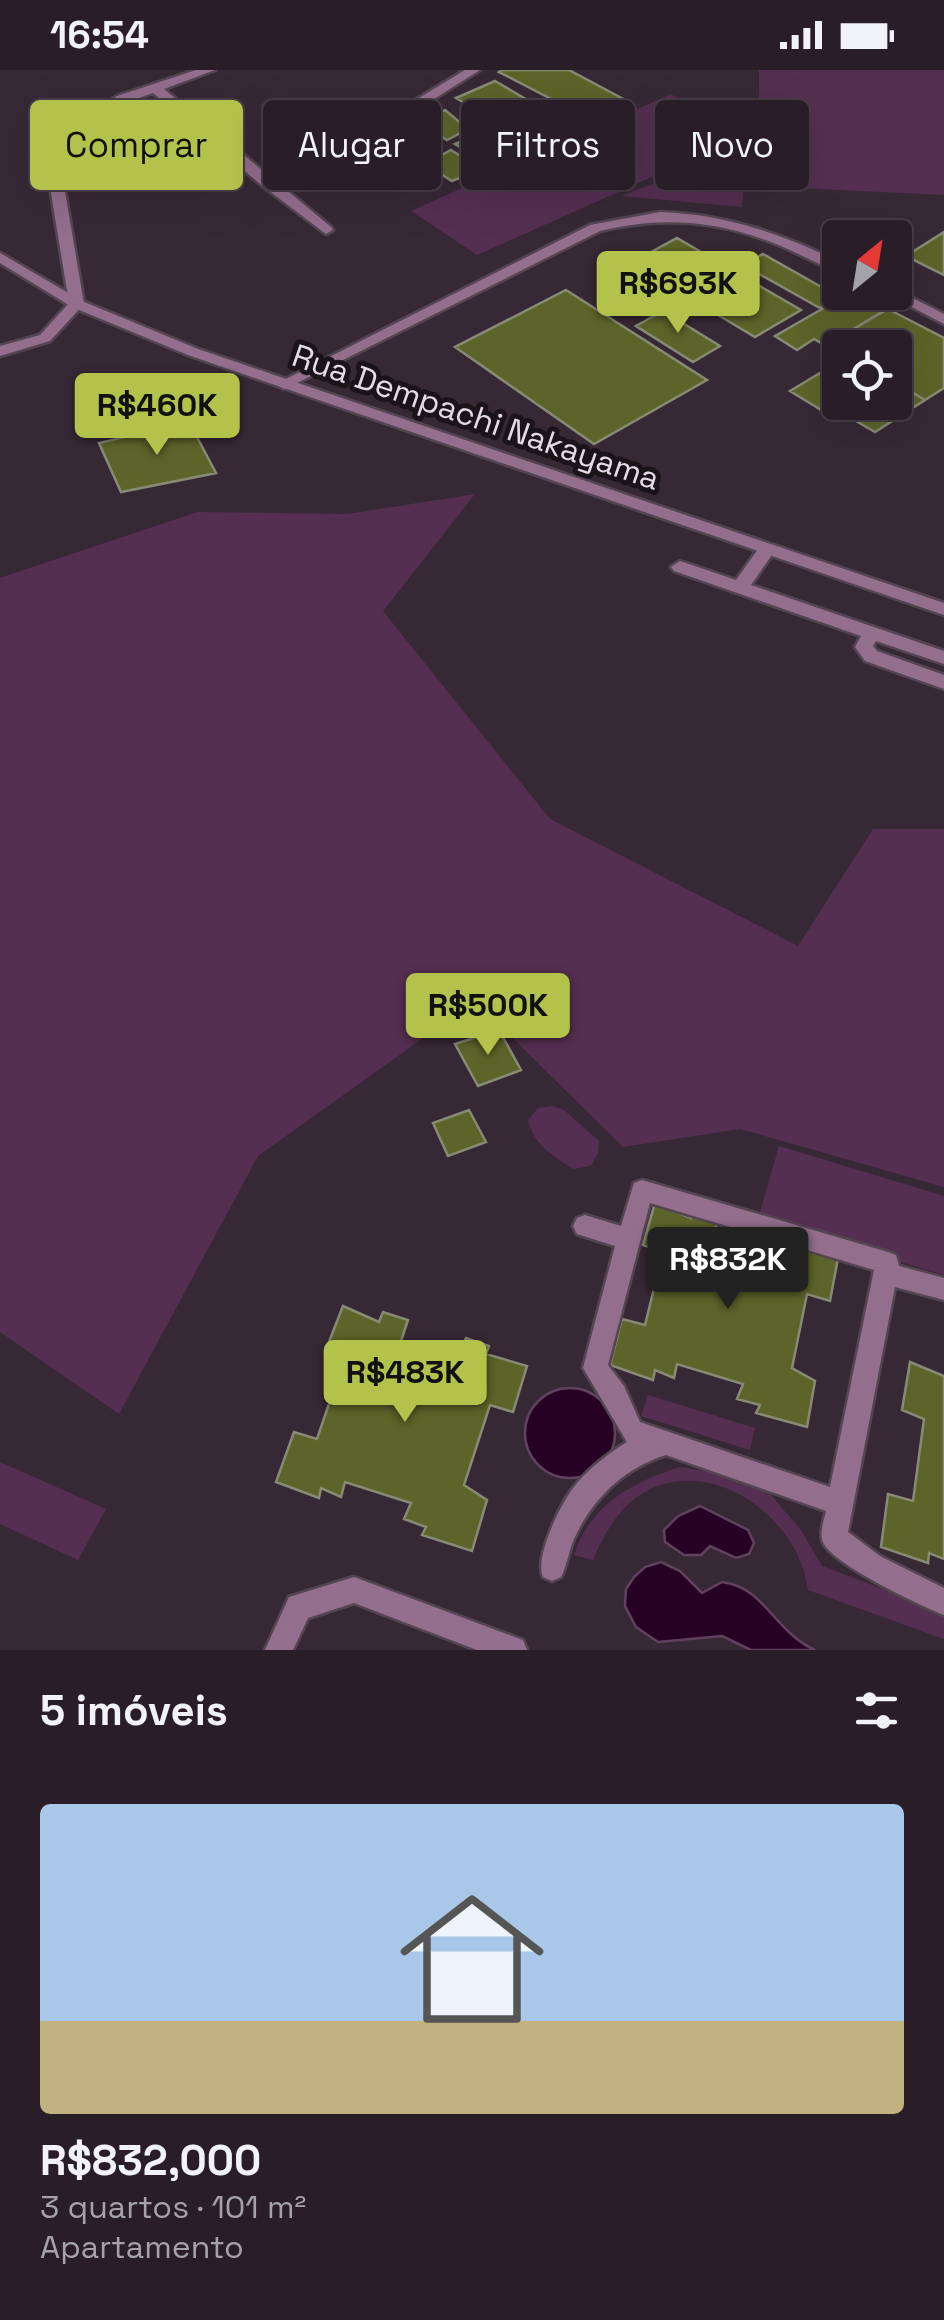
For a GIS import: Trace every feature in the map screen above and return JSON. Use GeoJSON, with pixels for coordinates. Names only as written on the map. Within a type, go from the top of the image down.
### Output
{"type":"FeatureCollection","features":[{"type":"Feature","properties":{"kind":"street"},"geometry":{"type":"LineString","coordinates":[[0,351],[46,338],[78,304],[51,150],[65,130],[122,100],[209,70]]}},
{"type":"Feature","properties":{"kind":"street"},"geometry":{"type":"LineString","coordinates":[[424,100],[474,70]]}},
{"type":"Feature","properties":{"kind":"street"},"geometry":{"type":"LineString","coordinates":[[156,88],[263,179]]}},
{"type":"Feature","properties":{"kind":"street"},"geometry":{"type":"LineString","coordinates":[[276,190],[326,230]]}},
{"type":"Feature","properties":{"kind":"street"},"geometry":{"type":"LineString","coordinates":[[284,384],[594,228],[624,219],[658,216],[731,222],[777,236],[822,259]]}},
{"type":"Feature","properties":{"kind":"street","name":"Rua Dempachi Nakayama"},"geometry":{"type":"LineString","coordinates":[[0,257],[78,304],[193,352],[944,609]]}},
{"type":"Feature","properties":{"kind":"street"},"geometry":{"type":"LineString","coordinates":[[912,303],[944,320]]}},
{"type":"Feature","properties":{"kind":"street"},"geometry":{"type":"LineString","coordinates":[[740,588],[767,548]]}},
{"type":"Feature","properties":{"kind":"street"},"geometry":{"type":"LineString","coordinates":[[680,568],[944,658]]}},
{"type":"Feature","properties":{"kind":"street"},"geometry":{"type":"LineString","coordinates":[[872,633],[864,648],[871,656],[944,682]]}},
{"type":"Feature","properties":{"kind":"street"},"geometry":{"type":"LineString","coordinates":[[840,1503],[632,1432],[615,1395],[595,1368],[642,1190],[888,1263],[834,1538],[870,1565],[944,1602]]}},
{"type":"Feature","properties":{"kind":"street"},"geometry":{"type":"LineString","coordinates":[[585,1226],[629,1239]]}},
{"type":"Feature","properties":{"kind":"street"},"geometry":{"type":"LineString","coordinates":[[885,1273],[944,1290]]}},
{"type":"Feature","properties":{"kind":"street"},"geometry":{"type":"LineString","coordinates":[[552,1568],[561,1537],[585,1493],[632,1453],[666,1442]]}},
{"type":"Feature","properties":{"kind":"street"},"geometry":{"type":"LineString","coordinates":[[279,1650],[299,1607],[354,1590],[513,1650]]}},
{"type":"Feature","properties":{"kind":"shaded area"},"geometry":{"type":"Polygon","coordinates":[[[759,70],[944,70],[944,195],[809,188],[809,100],[759,100],[759,70]]]}},
{"type":"Feature","properties":{"kind":"shaded area"},"geometry":{"type":"Polygon","coordinates":[[[671,94],[680,100],[658,100],[671,94]]]}},
{"type":"Feature","properties":{"kind":"shaded area"},"geometry":{"type":"Polygon","coordinates":[[[655,101],[655,176],[635,184],[635,110],[655,101]]]}},
{"type":"Feature","properties":{"kind":"shaded area"},"geometry":{"type":"Polygon","coordinates":[[[655,183],[655,190],[743,190],[742,207],[621,196],[655,183]]]}},
{"type":"Feature","properties":{"kind":"shaded area"},"geometry":{"type":"Polygon","coordinates":[[[461,188],[623,190],[477,255],[411,211],[461,188]]]}},
{"type":"Feature","properties":{"kind":"shaded area"},"geometry":{"type":"Polygon","coordinates":[[[475,494],[383,611],[550,819],[798,946],[873,829],[944,829],[944,1187],[740,1129],[623,1147],[475,1001],[258,1156],[119,1414],[0,1332],[0,578],[198,512],[348,514],[475,494]]]}},
{"type":"Feature","properties":{"kind":"shaded area"},"geometry":{"type":"Polygon","coordinates":[[[552,1106],[564,1110],[599,1141],[591,1166],[573,1169],[534,1136],[528,1120],[538,1108],[552,1106]]]}},
{"type":"Feature","properties":{"kind":"shaded area"},"geometry":{"type":"Polygon","coordinates":[[[779,1146],[944,1196],[944,1275],[758,1219],[779,1146]]]}},
{"type":"Feature","properties":{"kind":"shaded area"},"geometry":{"type":"Polygon","coordinates":[[[570,1388],[595,1396],[607,1408],[615,1433],[607,1458],[595,1470],[570,1478],[545,1470],[533,1458],[525,1433],[533,1408],[545,1396],[570,1388]]]}},
{"type":"Feature","properties":{"kind":"shaded area"},"geometry":{"type":"Polygon","coordinates":[[[648,1395],[755,1428],[750,1450],[641,1416],[648,1395]]]}},
{"type":"Feature","properties":{"kind":"shaded area"},"geometry":{"type":"Polygon","coordinates":[[[0,1462],[106,1509],[78,1560],[0,1524],[0,1462]]]}},
{"type":"Feature","properties":{"kind":"shaded area"},"geometry":{"type":"Polygon","coordinates":[[[680,1467],[724,1474],[771,1495],[801,1530],[822,1566],[944,1612],[944,1639],[808,1590],[803,1567],[777,1524],[737,1493],[713,1484],[689,1481],[651,1489],[620,1514],[593,1560],[574,1555],[591,1522],[615,1498],[645,1480],[680,1467]]]}},
{"type":"Feature","properties":{"kind":"shaded area"},"geometry":{"type":"Polygon","coordinates":[[[700,1506],[748,1530],[754,1543],[749,1554],[736,1558],[710,1546],[701,1555],[684,1555],[665,1542],[664,1530],[678,1516],[700,1506]]]}},
{"type":"Feature","properties":{"kind":"shaded area"},"geometry":{"type":"Polygon","coordinates":[[[661,1562],[680,1571],[702,1593],[722,1582],[749,1592],[789,1632],[815,1650],[751,1650],[722,1636],[658,1642],[636,1627],[625,1606],[626,1589],[634,1577],[645,1567],[661,1562]]]}},
{"type":"Feature","properties":{"kind":"building"},"geometry":{"type":"Polygon","coordinates":[[[569,70],[625,100],[553,100],[499,72],[569,70]]]}},
{"type":"Feature","properties":{"kind":"building"},"geometry":{"type":"Polygon","coordinates":[[[495,81],[527,100],[461,101],[456,98],[495,81]]]}},
{"type":"Feature","properties":{"kind":"building"},"geometry":{"type":"Polygon","coordinates":[[[445,110],[461,123],[461,133],[447,140],[441,136],[441,112],[445,110]]]}},
{"type":"Feature","properties":{"kind":"building"},"geometry":{"type":"Polygon","coordinates":[[[451,150],[461,156],[461,177],[452,181],[441,174],[441,155],[451,150]]]}},
{"type":"Feature","properties":{"kind":"building"},"geometry":{"type":"Polygon","coordinates":[[[944,232],[944,275],[912,259],[912,252],[944,232]]]}},
{"type":"Feature","properties":{"kind":"building"},"geometry":{"type":"Polygon","coordinates":[[[677,238],[801,310],[755,337],[631,263],[677,238]]]}},
{"type":"Feature","properties":{"kind":"building"},"geometry":{"type":"Polygon","coordinates":[[[763,254],[822,287],[822,307],[820,308],[743,265],[763,254]]]}},
{"type":"Feature","properties":{"kind":"building"},"geometry":{"type":"Polygon","coordinates":[[[566,290],[707,380],[594,444],[455,347],[566,290]]]}},
{"type":"Feature","properties":{"kind":"building"},"geometry":{"type":"Polygon","coordinates":[[[822,309],[883,311],[852,330],[822,330],[822,344],[814,339],[797,350],[775,336],[822,309]]]}},
{"type":"Feature","properties":{"kind":"building"},"geometry":{"type":"Polygon","coordinates":[[[890,310],[944,338],[944,388],[925,400],[912,392],[912,330],[852,330],[890,310]]]}},
{"type":"Feature","properties":{"kind":"building"},"geometry":{"type":"Polygon","coordinates":[[[663,311],[720,346],[693,362],[636,326],[663,311]]]}},
{"type":"Feature","properties":{"kind":"building"},"geometry":{"type":"Polygon","coordinates":[[[822,372],[822,410],[790,391],[822,372]]]}},
{"type":"Feature","properties":{"kind":"building"},"geometry":{"type":"Polygon","coordinates":[[[912,392],[925,400],[912,408],[912,392]]]}},
{"type":"Feature","properties":{"kind":"building"},"geometry":{"type":"Polygon","coordinates":[[[854,420],[894,420],[875,432],[854,420]]]}},
{"type":"Feature","properties":{"kind":"building"},"geometry":{"type":"Polygon","coordinates":[[[189,422],[216,473],[121,492],[99,443],[189,422]]]}},
{"type":"Feature","properties":{"kind":"building"},"geometry":{"type":"Polygon","coordinates":[[[499,1030],[521,1070],[478,1086],[455,1044],[499,1030]]]}},
{"type":"Feature","properties":{"kind":"building"},"geometry":{"type":"Polygon","coordinates":[[[469,1110],[486,1142],[448,1156],[433,1123],[469,1110]]]}},
{"type":"Feature","properties":{"kind":"building"},"geometry":{"type":"Polygon","coordinates":[[[655,1203],[691,1218],[694,1209],[719,1216],[714,1235],[770,1252],[776,1233],[838,1258],[830,1301],[807,1294],[792,1368],[815,1381],[807,1427],[756,1413],[760,1405],[737,1399],[743,1384],[677,1364],[674,1378],[655,1370],[653,1380],[610,1365],[622,1319],[645,1325],[663,1252],[643,1245],[655,1203]]]}},
{"type":"Feature","properties":{"kind":"building"},"geometry":{"type":"Polygon","coordinates":[[[343,1306],[379,1322],[383,1312],[408,1320],[401,1341],[457,1359],[466,1338],[489,1346],[486,1354],[527,1366],[513,1412],[490,1405],[464,1485],[487,1500],[472,1551],[422,1535],[426,1527],[404,1519],[411,1503],[345,1482],[341,1497],[321,1488],[319,1498],[276,1482],[294,1432],[317,1439],[344,1360],[325,1352],[343,1306]]]}},
{"type":"Feature","properties":{"kind":"building"},"geometry":{"type":"Polygon","coordinates":[[[910,1362],[944,1376],[944,1559],[929,1553],[928,1563],[881,1547],[888,1494],[913,1501],[924,1419],[902,1410],[910,1362]]]}}]}
